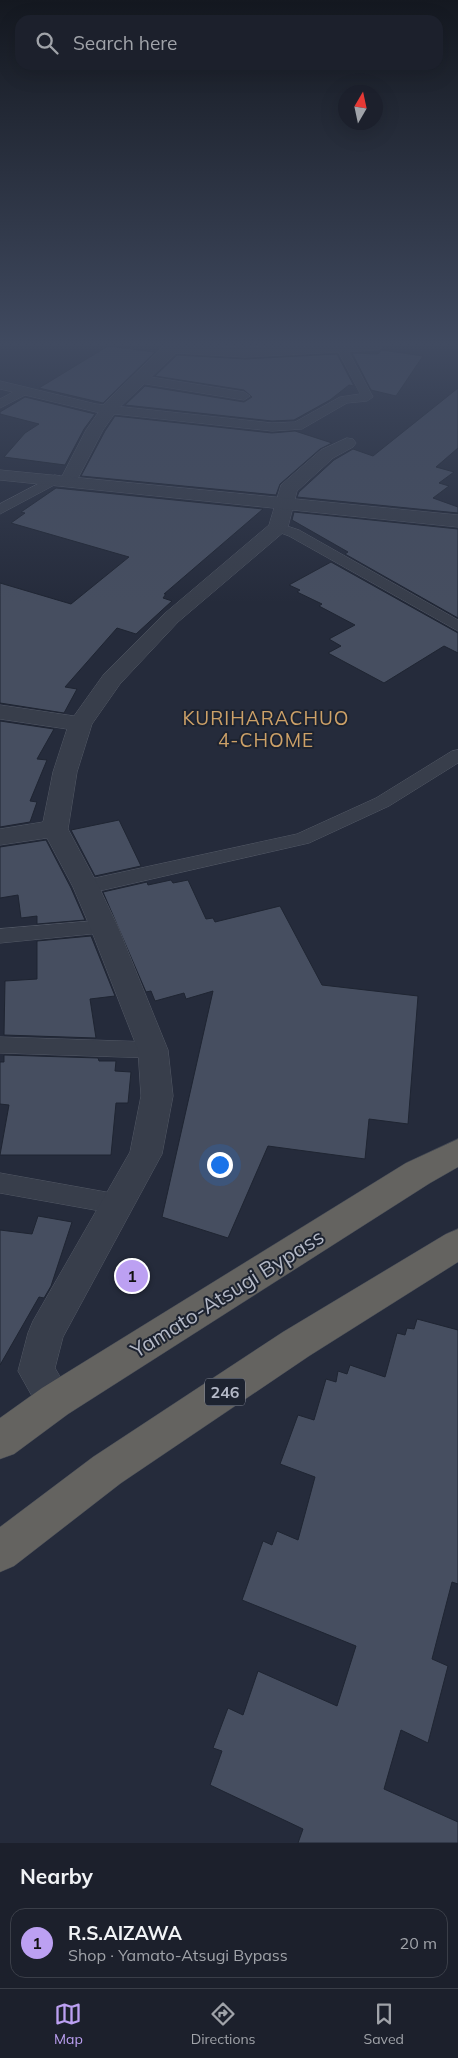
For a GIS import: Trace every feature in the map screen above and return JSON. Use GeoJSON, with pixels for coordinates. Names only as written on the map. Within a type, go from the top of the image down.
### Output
{"type":"FeatureCollection","features":[{"type":"Feature","properties":{"kind":"highway","name":"Yamato-Atsugi Bypass"},"geometry":{"type":"LineString","coordinates":[[4,1434],[418,1173],[458,1152]]}},
{"type":"Feature","properties":{"kind":"highway","name":"246"},"geometry":{"type":"LineString","coordinates":[[0,1552],[116,1464],[296,1344],[458,1244]]}},
{"type":"Feature","properties":{"kind":"street"},"geometry":{"type":"LineString","coordinates":[[62,480],[94,431]]}},
{"type":"Feature","properties":{"kind":"street"},"geometry":{"type":"LineString","coordinates":[[55,1401],[36,1371],[46,1333],[146,1154],[157,1096],[153,1050],[104,927],[86,887],[55,829],[65,772],[80,724],[112,679],[171,618],[280,515],[288,489],[326,454],[347,443]]}},
{"type":"Feature","properties":{"kind":"street"},"geometry":{"type":"LineString","coordinates":[[0,475],[62,480],[280,515],[458,521]]}},
{"type":"Feature","properties":{"kind":"street"},"geometry":{"type":"LineString","coordinates":[[0,712],[80,724]]}},
{"type":"Feature","properties":{"kind":"street"},"geometry":{"type":"LineString","coordinates":[[0,837],[55,829]]}},
{"type":"Feature","properties":{"kind":"lane"},"geometry":{"type":"LineString","coordinates":[[0,510],[62,480]]}},
{"type":"Feature","properties":{"kind":"lane"},"geometry":{"type":"LineString","coordinates":[[280,515],[294,533],[456,623]]}},
{"type":"Feature","properties":{"kind":"lane"},"geometry":{"type":"LineString","coordinates":[[86,887],[302,838],[330,828],[427,777],[458,755]]}},
{"type":"Feature","properties":{"kind":"lane"},"geometry":{"type":"LineString","coordinates":[[0,936],[104,927]]}},
{"type":"Feature","properties":{"kind":"lane"},"geometry":{"type":"LineString","coordinates":[[0,1045],[153,1050]]}},
{"type":"Feature","properties":{"kind":"lane"},"geometry":{"type":"LineString","coordinates":[[0,1182],[117,1204]]}},
{"type":"Feature","properties":{"kind":"building"},"geometry":{"type":"Polygon","coordinates":[[[28,431],[83,431],[65,465],[4,457],[28,431]]]}},
{"type":"Feature","properties":{"kind":"building"},"geometry":{"type":"Polygon","coordinates":[[[105,431],[254,431],[272,433],[295,431],[332,443],[320,449],[280,484],[276,495],[81,476],[105,431]]]}},
{"type":"Feature","properties":{"kind":"building"},"geometry":{"type":"Polygon","coordinates":[[[404,431],[458,431],[458,448],[436,467],[454,472],[439,483],[449,486],[433,498],[458,507],[458,513],[297,497],[299,492],[334,460],[353,449],[373,456],[404,431]]]}},
{"type":"Feature","properties":{"kind":"building"},"geometry":{"type":"Polygon","coordinates":[[[56,488],[263,509],[164,594],[166,594],[163,598],[172,601],[136,634],[117,628],[65,687],[77,689],[64,713],[0,703],[0,583],[71,604],[129,557],[11,523],[25,513],[21,512],[56,488]]]}},
{"type":"Feature","properties":{"kind":"building"},"geometry":{"type":"Polygon","coordinates":[[[294,512],[458,529],[458,618],[345,554],[348,552],[292,520],[294,512]]]}},
{"type":"Feature","properties":{"kind":"building"},"geometry":{"type":"Polygon","coordinates":[[[331,562],[458,633],[458,653],[444,646],[384,683],[328,653],[341,646],[329,639],[355,625],[319,606],[322,604],[297,592],[300,590],[289,585],[331,562]]]}},
{"type":"Feature","properties":{"kind":"building"},"geometry":{"type":"Polygon","coordinates":[[[0,721],[54,729],[37,759],[47,760],[30,801],[37,802],[30,822],[0,827],[0,721]]]}},
{"type":"Feature","properties":{"kind":"building"},"geometry":{"type":"Polygon","coordinates":[[[119,820],[141,866],[95,876],[71,830],[119,820]]]}},
{"type":"Feature","properties":{"kind":"building"},"geometry":{"type":"Polygon","coordinates":[[[46,840],[85,920],[37,924],[37,916],[21,918],[18,895],[0,898],[0,847],[46,840]]]}},
{"type":"Feature","properties":{"kind":"building"},"geometry":{"type":"Polygon","coordinates":[[[171,880],[173,883],[188,880],[206,919],[213,918],[215,922],[280,906],[322,985],[418,996],[408,1124],[369,1119],[365,1159],[268,1146],[228,1238],[162,1217],[213,991],[186,999],[184,993],[155,1001],[151,991],[146,992],[103,892],[147,882],[148,885],[171,880]]]}},
{"type":"Feature","properties":{"kind":"building"},"geometry":{"type":"Polygon","coordinates":[[[91,936],[115,996],[90,999],[96,1038],[4,1035],[5,981],[37,979],[37,941],[91,936]]]}},
{"type":"Feature","properties":{"kind":"building"},"geometry":{"type":"Polygon","coordinates":[[[4,1055],[98,1058],[99,1061],[116,1061],[115,1071],[131,1072],[128,1103],[116,1103],[111,1155],[0,1155],[9,1105],[0,1104],[0,1062],[4,1062],[4,1055]]]}},
{"type":"Feature","properties":{"kind":"building"},"geometry":{"type":"Polygon","coordinates":[[[38,1216],[72,1222],[51,1286],[44,1298],[39,1297],[0,1365],[0,1230],[32,1234],[38,1216]]]}},
{"type":"Feature","properties":{"kind":"building"},"geometry":{"type":"Polygon","coordinates":[[[417,1319],[458,1330],[458,1584],[452,1582],[432,1659],[448,1666],[428,1743],[401,1730],[384,1789],[458,1822],[458,1843],[298,1843],[303,1829],[210,1785],[222,1751],[213,1748],[228,1708],[243,1715],[258,1671],[337,1706],[356,1646],[242,1600],[263,1541],[272,1545],[277,1531],[298,1540],[315,1477],[280,1464],[298,1415],[314,1420],[326,1379],[336,1382],[338,1371],[347,1374],[350,1365],[385,1377],[397,1333],[405,1335],[407,1328],[414,1329],[417,1319]]]}},
{"type":"Feature","properties":{"kind":"place","name":"R.S.AIZAWA"},"geometry":{"type":"Point","coordinates":[132,1276]}},
{"type":"Feature","properties":{"kind":"district","name":"KURIHARACHUO 4-CHOME"},"geometry":{"type":"Point","coordinates":[266,729]}}]}
